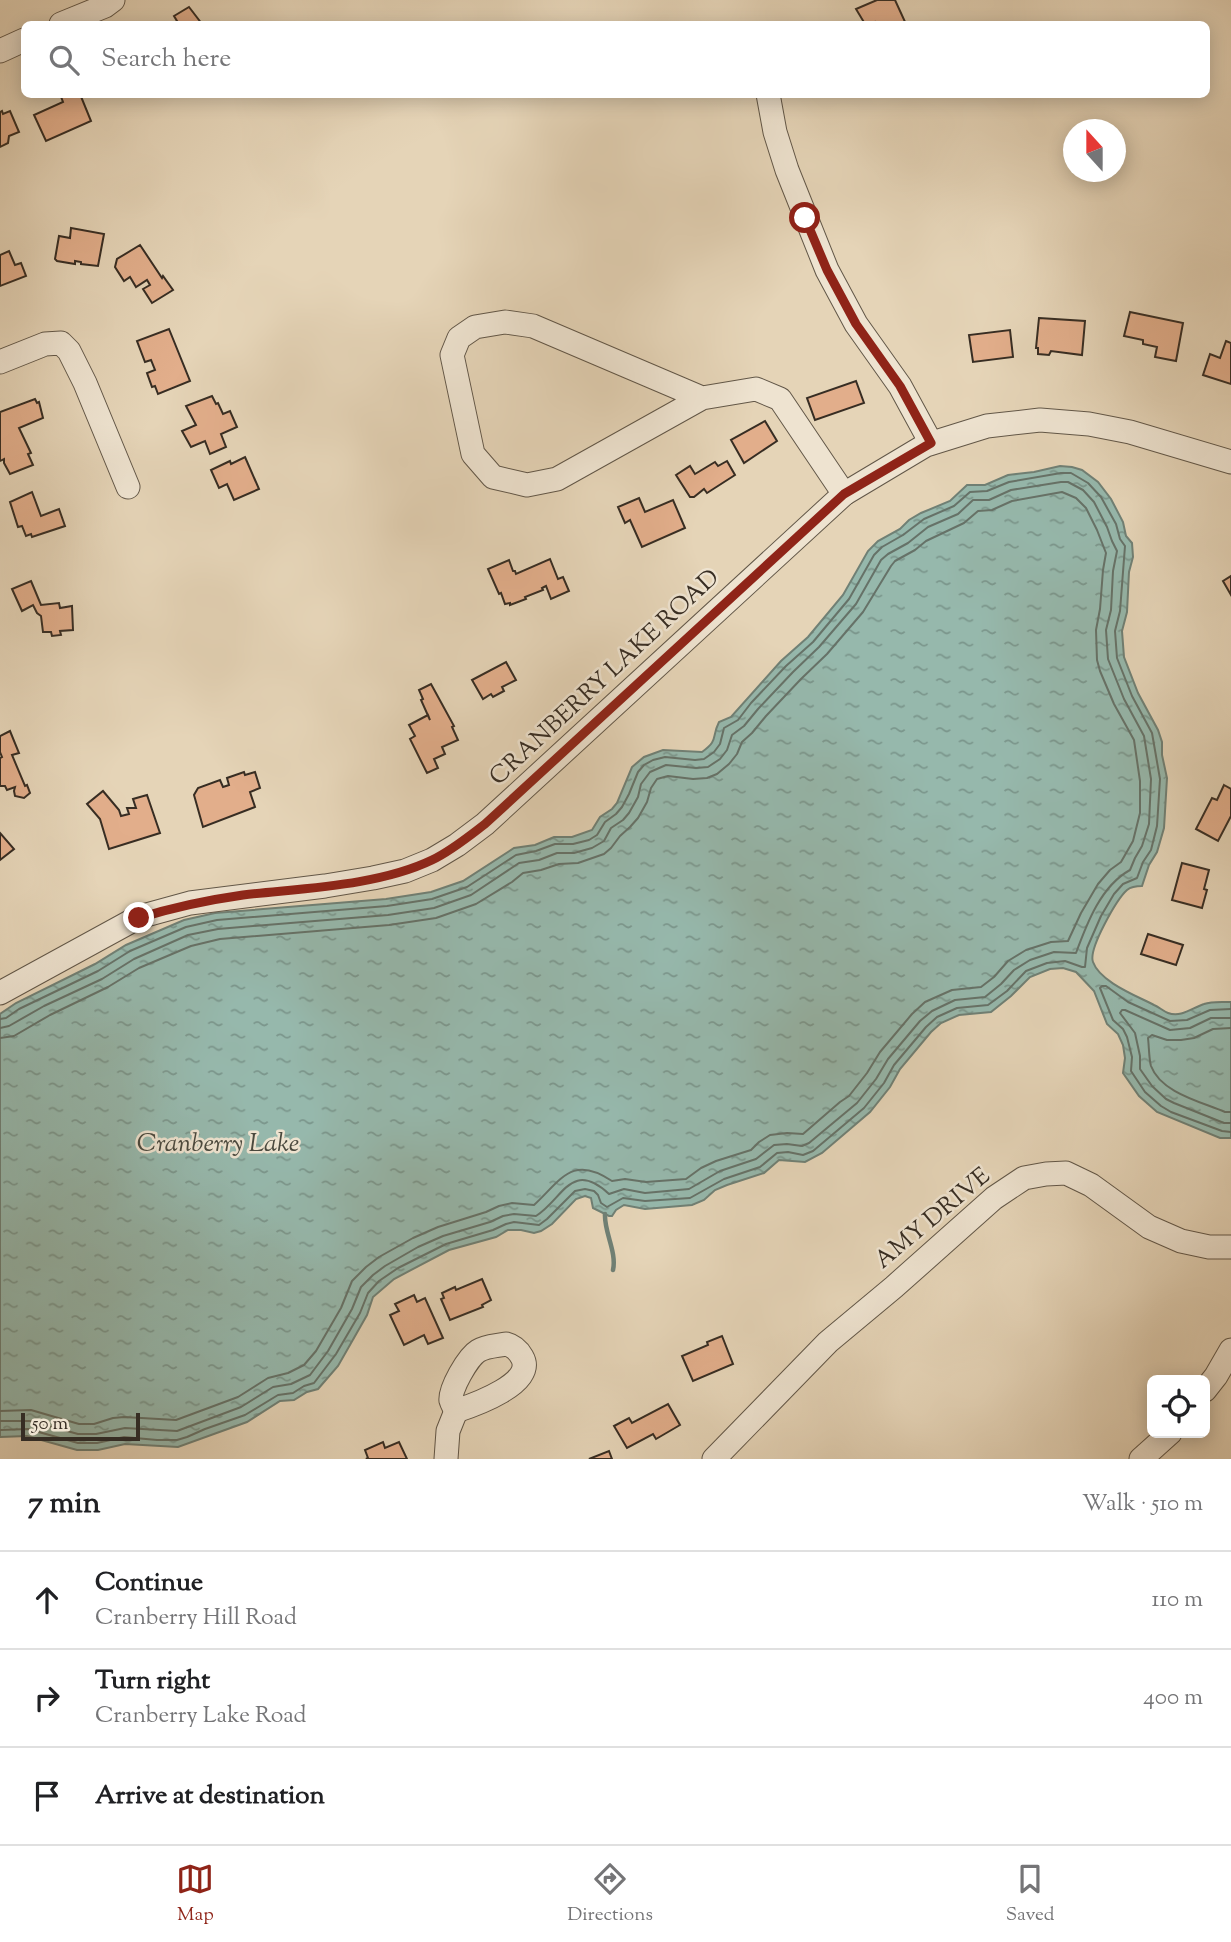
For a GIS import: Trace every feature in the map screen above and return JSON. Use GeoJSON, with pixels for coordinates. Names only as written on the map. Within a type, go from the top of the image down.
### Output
{"type":"FeatureCollection","features":[{"type":"Feature","properties":{"kind":"street"},"geometry":{"type":"LineString","coordinates":[[68,21],[113,0]]}},
{"type":"Feature","properties":{"kind":"street"},"geometry":{"type":"LineString","coordinates":[[0,51],[21,41]]}},
{"type":"Feature","properties":{"kind":"street"},"geometry":{"type":"LineString","coordinates":[[769,98],[786,170],[827,270],[856,324],[900,386],[931,443]]}},
{"type":"Feature","properties":{"kind":"street"},"geometry":{"type":"LineString","coordinates":[[702,398],[533,326],[505,322],[475,327],[459,338],[452,355],[473,454],[493,477],[527,485],[557,479],[702,398],[756,389],[780,399],[844,494]]}},
{"type":"Feature","properties":{"kind":"street"},"geometry":{"type":"LineString","coordinates":[[0,362],[45,344],[61,344],[69,351],[128,487]]}},
{"type":"Feature","properties":{"kind":"street","name":"CRANBERRY LAKE ROAD"},"geometry":{"type":"LineString","coordinates":[[0,993],[139,918],[190,903],[373,878],[405,871],[432,860],[485,824],[844,494],[931,443],[987,426],[1040,421],[1089,424],[1130,432],[1231,462]]}},
{"type":"Feature","properties":{"kind":"street","name":"AMY DRIVE"},"geometry":{"type":"LineString","coordinates":[[714,1459],[828,1342],[994,1198],[1024,1178],[1066,1173],[1091,1185],[1149,1227],[1181,1241],[1209,1247],[1231,1247]]}},
{"type":"Feature","properties":{"kind":"street"},"geometry":{"type":"LineString","coordinates":[[1210,1384],[1231,1350]]}},
{"type":"Feature","properties":{"kind":"street"},"geometry":{"type":"LineString","coordinates":[[446,1459],[449,1431],[456,1411]]}},
{"type":"Feature","properties":{"kind":"street"},"geometry":{"type":"LineString","coordinates":[[1141,1459],[1164,1438]]}},
{"type":"Feature","properties":{"kind":"water","name":"Cranberry Lake"},"geometry":{"type":"Polygon","coordinates":[[[1060,466],[1082,470],[1098,482],[1111,499],[1123,522],[1126,536],[1132,543],[1127,612],[1122,631],[1124,657],[1138,693],[1158,730],[1167,778],[1164,828],[1157,852],[1142,886],[1127,890],[1111,913],[1099,936],[1093,962],[1111,982],[1168,1013],[1182,1013],[1210,1002],[1231,1002],[1231,1138],[1220,1138],[1157,1112],[1139,1096],[1123,1073],[1123,1045],[1118,1034],[1107,1024],[1094,991],[1076,972],[1063,968],[1050,969],[1030,977],[991,1012],[959,1015],[941,1023],[900,1069],[870,1112],[822,1153],[805,1162],[779,1160],[764,1173],[715,1190],[704,1200],[692,1205],[645,1209],[624,1205],[609,1216],[593,1208],[591,1198],[585,1196],[576,1199],[552,1224],[541,1231],[534,1233],[508,1230],[496,1237],[449,1250],[394,1279],[373,1297],[367,1315],[338,1366],[318,1389],[294,1400],[280,1401],[247,1422],[178,1447],[125,1444],[98,1450],[77,1450],[27,1436],[0,1437],[0,1014],[126,945],[184,920],[215,913],[386,899],[431,892],[463,881],[514,848],[535,845],[554,837],[572,837],[592,830],[600,817],[617,803],[632,767],[644,757],[663,750],[702,752],[711,744],[719,722],[731,717],[781,661],[808,637],[843,595],[868,551],[878,541],[921,513],[950,501],[967,485],[985,485],[1008,475],[1060,466]]]}},
{"type":"Feature","properties":{"kind":"building"},"geometry":{"type":"Polygon","coordinates":[[[877,0],[895,0],[905,21],[863,21],[856,9],[877,0]]]}},
{"type":"Feature","properties":{"kind":"building"},"geometry":{"type":"Polygon","coordinates":[[[189,7],[200,21],[177,21],[174,16],[189,7]]]}},
{"type":"Feature","properties":{"kind":"building"},"geometry":{"type":"Polygon","coordinates":[[[62,98],[82,98],[91,121],[46,141],[34,115],[63,102],[62,98]]]}},
{"type":"Feature","properties":{"kind":"building"},"geometry":{"type":"Polygon","coordinates":[[[10,111],[19,132],[9,136],[8,143],[0,147],[0,112],[3,114],[10,111]]]}},
{"type":"Feature","properties":{"kind":"building"},"geometry":{"type":"Polygon","coordinates":[[[71,228],[104,234],[98,266],[55,259],[59,236],[70,238],[71,228]]]}},
{"type":"Feature","properties":{"kind":"building"},"geometry":{"type":"Polygon","coordinates":[[[140,245],[173,290],[152,303],[143,289],[150,285],[147,280],[136,287],[130,277],[124,281],[115,267],[117,259],[140,245]]]}},
{"type":"Feature","properties":{"kind":"building"},"geometry":{"type":"Polygon","coordinates":[[[9,251],[15,265],[21,263],[26,276],[0,286],[0,255],[9,251]]]}},
{"type":"Feature","properties":{"kind":"building"},"geometry":{"type":"Polygon","coordinates":[[[1130,312],[1183,323],[1176,361],[1155,357],[1157,347],[1143,344],[1143,340],[1124,336],[1130,312]]]}},
{"type":"Feature","properties":{"kind":"building"},"geometry":{"type":"Polygon","coordinates":[[[1039,318],[1085,321],[1082,355],[1051,351],[1049,355],[1038,354],[1036,348],[1039,318]]]}},
{"type":"Feature","properties":{"kind":"building"},"geometry":{"type":"Polygon","coordinates":[[[169,329],[190,381],[158,394],[147,373],[155,370],[151,360],[145,362],[137,341],[169,329]]]}},
{"type":"Feature","properties":{"kind":"building"},"geometry":{"type":"Polygon","coordinates":[[[1010,330],[1013,357],[973,362],[969,335],[1010,330]]]}},
{"type":"Feature","properties":{"kind":"building"},"geometry":{"type":"Polygon","coordinates":[[[1226,341],[1231,343],[1231,384],[1203,375],[1210,354],[1220,358],[1226,341]]]}},
{"type":"Feature","properties":{"kind":"building"},"geometry":{"type":"Polygon","coordinates":[[[856,381],[864,403],[815,420],[807,398],[856,381]]]}},
{"type":"Feature","properties":{"kind":"building"},"geometry":{"type":"Polygon","coordinates":[[[212,396],[223,414],[230,411],[237,427],[221,434],[226,447],[210,454],[205,441],[191,447],[182,431],[196,425],[186,406],[212,396]]]}},
{"type":"Feature","properties":{"kind":"building"},"geometry":{"type":"Polygon","coordinates":[[[35,399],[39,402],[43,418],[19,428],[31,453],[28,454],[33,465],[10,474],[4,459],[0,461],[0,412],[35,399]]]}},
{"type":"Feature","properties":{"kind":"building"},"geometry":{"type":"Polygon","coordinates":[[[765,421],[777,441],[744,463],[731,440],[765,421]]]}},
{"type":"Feature","properties":{"kind":"building"},"geometry":{"type":"Polygon","coordinates":[[[245,457],[259,489],[234,500],[227,484],[219,488],[211,470],[245,457]]]}},
{"type":"Feature","properties":{"kind":"building"},"geometry":{"type":"Polygon","coordinates":[[[727,461],[735,475],[707,493],[704,489],[694,497],[690,497],[676,475],[690,466],[695,474],[715,462],[718,466],[727,461]]]}},
{"type":"Feature","properties":{"kind":"building"},"geometry":{"type":"Polygon","coordinates":[[[32,492],[41,516],[59,509],[65,526],[32,537],[31,534],[26,536],[22,526],[18,527],[10,502],[32,492]]]}},
{"type":"Feature","properties":{"kind":"building"},"geometry":{"type":"Polygon","coordinates":[[[639,498],[645,512],[673,500],[685,528],[642,547],[630,520],[625,523],[618,507],[639,498]]]}},
{"type":"Feature","properties":{"kind":"building"},"geometry":{"type":"Polygon","coordinates":[[[550,559],[558,579],[563,577],[569,591],[551,599],[546,586],[543,590],[525,597],[526,599],[510,605],[505,604],[488,569],[509,560],[516,574],[550,559]]]}},
{"type":"Feature","properties":{"kind":"building"},"geometry":{"type":"Polygon","coordinates":[[[1231,576],[1231,595],[1223,581],[1231,576]]]}},
{"type":"Feature","properties":{"kind":"building"},"geometry":{"type":"Polygon","coordinates":[[[31,581],[41,605],[59,603],[60,608],[72,606],[73,630],[60,631],[61,635],[52,636],[51,632],[43,632],[41,616],[33,605],[22,611],[12,589],[31,581]]]}},
{"type":"Feature","properties":{"kind":"building"},"geometry":{"type":"Polygon","coordinates":[[[506,662],[516,680],[502,687],[504,691],[483,699],[472,680],[506,662]]]}},
{"type":"Feature","properties":{"kind":"building"},"geometry":{"type":"Polygon","coordinates":[[[431,684],[454,726],[452,727],[458,740],[442,747],[445,754],[434,759],[438,768],[427,773],[410,739],[415,736],[409,725],[428,715],[419,690],[431,684]]]}},
{"type":"Feature","properties":{"kind":"building"},"geometry":{"type":"Polygon","coordinates":[[[10,731],[19,753],[12,755],[30,793],[24,798],[15,796],[15,787],[7,790],[5,786],[0,786],[0,736],[10,731]]]}},
{"type":"Feature","properties":{"kind":"building"},"geometry":{"type":"Polygon","coordinates":[[[244,772],[245,775],[255,772],[260,788],[250,792],[255,807],[203,827],[194,795],[198,788],[220,780],[223,787],[229,785],[227,778],[244,772]]]}},
{"type":"Feature","properties":{"kind":"building"},"geometry":{"type":"Polygon","coordinates":[[[1224,785],[1231,789],[1231,816],[1218,841],[1196,829],[1212,798],[1217,800],[1224,785]]]}},
{"type":"Feature","properties":{"kind":"building"},"geometry":{"type":"Polygon","coordinates":[[[103,791],[121,816],[129,814],[127,808],[136,808],[133,799],[147,795],[160,833],[109,849],[100,819],[87,804],[103,791]]]}},
{"type":"Feature","properties":{"kind":"building"},"geometry":{"type":"Polygon","coordinates":[[[0,833],[14,849],[0,860],[0,833]]]}},
{"type":"Feature","properties":{"kind":"building"},"geometry":{"type":"Polygon","coordinates":[[[1182,863],[1209,870],[1202,908],[1172,900],[1182,863]]]}},
{"type":"Feature","properties":{"kind":"building"},"geometry":{"type":"Polygon","coordinates":[[[1148,934],[1183,945],[1176,965],[1141,954],[1148,934]]]}},
{"type":"Feature","properties":{"kind":"building"},"geometry":{"type":"Polygon","coordinates":[[[482,1279],[491,1300],[482,1305],[483,1307],[450,1320],[441,1299],[444,1298],[442,1293],[482,1279]]]}},
{"type":"Feature","properties":{"kind":"building"},"geometry":{"type":"Polygon","coordinates":[[[414,1295],[417,1302],[425,1298],[443,1338],[428,1344],[424,1335],[404,1345],[390,1315],[399,1311],[395,1304],[414,1295]]]}},
{"type":"Feature","properties":{"kind":"building"},"geometry":{"type":"Polygon","coordinates":[[[722,1336],[733,1364],[693,1381],[682,1356],[722,1336]]]}},
{"type":"Feature","properties":{"kind":"building"},"geometry":{"type":"Polygon","coordinates":[[[668,1404],[680,1425],[656,1439],[653,1434],[627,1448],[614,1426],[629,1418],[632,1423],[668,1404]]]}},
{"type":"Feature","properties":{"kind":"building"},"geometry":{"type":"Polygon","coordinates":[[[383,1442],[385,1448],[399,1442],[407,1459],[366,1459],[365,1450],[383,1442]]]}},
{"type":"Feature","properties":{"kind":"building"},"geometry":{"type":"Polygon","coordinates":[[[609,1451],[612,1459],[589,1459],[609,1451]]]}},
{"type":"Feature","properties":{"kind":"waterway"},"geometry":{"type":"LineString","coordinates":[[605,1214],[613,1270]]}},
{"type":"Feature","properties":{"kind":"route"},"geometry":{"type":"LineString","coordinates":[[139,918],[190,903],[373,878],[405,871],[432,860],[485,824],[844,494],[931,443],[900,386],[856,324],[827,270],[805,218]]}}]}
